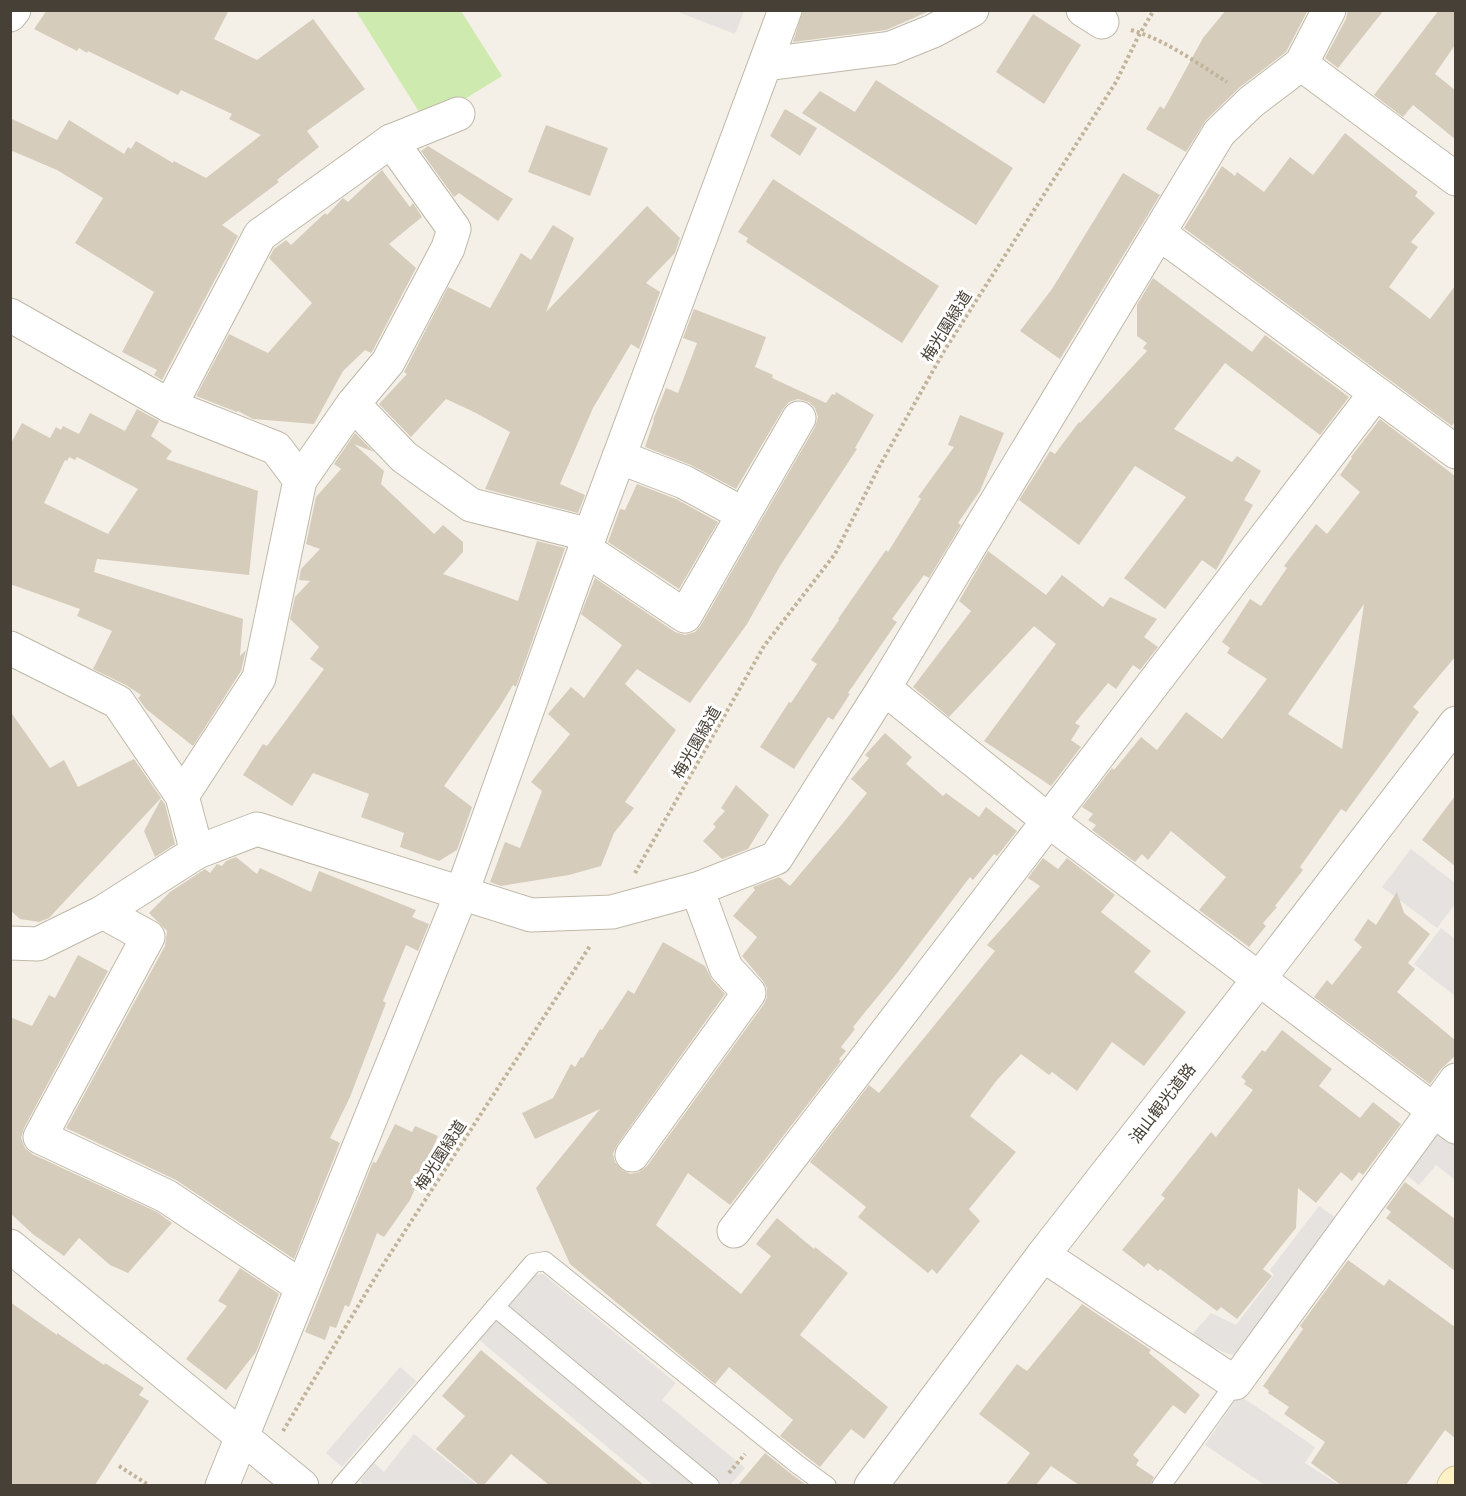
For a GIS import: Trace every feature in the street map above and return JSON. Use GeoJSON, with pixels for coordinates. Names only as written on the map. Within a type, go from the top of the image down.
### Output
{"type":"FeatureCollection","features":[{"type":"Feature","properties":{"kind":"street"},"geometry":{"type":"LineString","coordinates":[[10,15],[14,10]]}},
{"type":"Feature","properties":{"kind":"street"},"geometry":{"type":"LineString","coordinates":[[222,1485],[462,892],[587,542],[785,10]]}},
{"type":"Feature","properties":{"kind":"street"},"geometry":{"type":"LineString","coordinates":[[766,64],[891,48],[933,32],[972,10]]}},
{"type":"Feature","properties":{"kind":"street"},"geometry":{"type":"LineString","coordinates":[[10,944],[38,944],[104,912],[197,852],[257,829],[531,915],[612,912],[697,889],[776,858],[885,688],[1219,133],[1251,102],[1301,64],[1329,10]]}},
{"type":"Feature","properties":{"kind":"street"},"geometry":{"type":"LineString","coordinates":[[1301,64],[1455,179]]}},
{"type":"Feature","properties":{"kind":"street"},"geometry":{"type":"LineString","coordinates":[[170,406],[260,235],[391,141],[458,114]]}},
{"type":"Feature","properties":{"kind":"street"},"geometry":{"type":"LineString","coordinates":[[182,796],[259,678],[300,480],[353,404],[388,362],[448,248],[454,229],[391,141]]}},
{"type":"Feature","properties":{"kind":"street"},"geometry":{"type":"LineString","coordinates":[[1159,233],[1455,452]]}},
{"type":"Feature","properties":{"kind":"street"},"geometry":{"type":"LineString","coordinates":[[10,315],[170,406],[276,448],[300,480]]}},
{"type":"Feature","properties":{"kind":"street"},"geometry":{"type":"LineString","coordinates":[[734,1231],[1375,393]]}},
{"type":"Feature","properties":{"kind":"street"},"geometry":{"type":"LineString","coordinates":[[353,404],[404,457],[471,505],[587,542],[685,616],[799,418]]}},
{"type":"Feature","properties":{"kind":"street"},"geometry":{"type":"LineString","coordinates":[[619,457],[684,482],[743,514]]}},
{"type":"Feature","properties":{"kind":"street"},"geometry":{"type":"LineString","coordinates":[[10,648],[118,702],[182,796],[197,852]]}},
{"type":"Feature","properties":{"kind":"street"},"geometry":{"type":"LineString","coordinates":[[885,688],[1049,820],[1444,1118]]}},
{"type":"Feature","properties":{"kind":"street","name":"油山観光道路"},"geometry":{"type":"LineString","coordinates":[[871,1485],[1043,1255],[1259,980],[1455,723]]}},
{"type":"Feature","properties":{"kind":"street"},"geometry":{"type":"LineString","coordinates":[[632,1155],[749,993],[726,968],[697,889]]}},
{"type":"Feature","properties":{"kind":"street"},"geometry":{"type":"LineString","coordinates":[[104,912],[148,937],[40,1137],[166,1196],[302,1287]]}},
{"type":"Feature","properties":{"kind":"street"},"geometry":{"type":"LineString","coordinates":[[1043,1255],[1235,1383],[1444,1118],[1455,1080]]}},
{"type":"Feature","properties":{"kind":"street"},"geometry":{"type":"LineString","coordinates":[[10,1246],[302,1485]]}},
{"type":"Feature","properties":{"kind":"lane"},"geometry":{"type":"LineString","coordinates":[[341,1485],[533,1263],[544,1260],[761,1435],[827,1485]]}},
{"type":"Feature","properties":{"kind":"lane"},"geometry":{"type":"LineString","coordinates":[[495,1307],[718,1481]]}},
{"type":"Feature","properties":{"kind":"lane"},"geometry":{"type":"LineString","coordinates":[[1161,1485],[1235,1383]]}},
{"type":"Feature","properties":{"kind":"path","name":"梅光園緑道"},"geometry":{"type":"LineString","coordinates":[[267,1457],[381,1268],[612,912],[764,646],[834,554],[879,467],[944,351],[1116,82],[1154,10]]}},
{"type":"Feature","properties":{"kind":"path"},"geometry":{"type":"LineString","coordinates":[[1092,16],[1141,33],[1179,52],[1232,85],[1251,102]]}},
{"type":"Feature","properties":{"kind":"path"},"geometry":{"type":"LineString","coordinates":[[718,1481],[761,1435]]}},
{"type":"Feature","properties":{"kind":"path"},"geometry":{"type":"LineString","coordinates":[[118,1466],[150,1485]]}},
{"type":"Feature","properties":{"kind":"green space"},"geometry":{"type":"Polygon","coordinates":[[[356,11],[461,11],[502,76],[426,123],[356,11]]]}},
{"type":"Feature","properties":{"kind":"shaded area"},"geometry":{"type":"Polygon","coordinates":[[[676,11],[744,11],[735,34],[676,11]]]}},
{"type":"Feature","properties":{"kind":"shaded area"},"geometry":{"type":"Polygon","coordinates":[[[1411,849],[1455,883],[1455,904],[1437,928],[1382,887],[1411,849]]]}},
{"type":"Feature","properties":{"kind":"shaded area"},"geometry":{"type":"Polygon","coordinates":[[[1441,928],[1455,939],[1455,996],[1414,964],[1441,928]]]}},
{"type":"Feature","properties":{"kind":"shaded area"},"geometry":{"type":"Polygon","coordinates":[[[1437,1132],[1455,1145],[1455,1180],[1436,1165],[1419,1185],[1400,1170],[1437,1132]]]}},
{"type":"Feature","properties":{"kind":"shaded area"},"geometry":{"type":"Polygon","coordinates":[[[1319,1206],[1339,1220],[1239,1355],[1228,1354],[1190,1337],[1211,1313],[1236,1325],[1274,1275],[1270,1270],[1319,1206]]]}},
{"type":"Feature","properties":{"kind":"shaded area"},"geometry":{"type":"Polygon","coordinates":[[[543,1274],[676,1383],[662,1400],[745,1468],[730,1485],[653,1485],[478,1339],[533,1275],[543,1274]]]}},
{"type":"Feature","properties":{"kind":"shaded area"},"geometry":{"type":"Polygon","coordinates":[[[400,1367],[416,1381],[342,1467],[326,1453],[400,1367]]]}},
{"type":"Feature","properties":{"kind":"shaded area"},"geometry":{"type":"Polygon","coordinates":[[[1239,1395],[1315,1447],[1305,1463],[1339,1485],[1265,1485],[1205,1445],[1239,1395]]]}},
{"type":"Feature","properties":{"kind":"shaded area"},"geometry":{"type":"Polygon","coordinates":[[[414,1434],[477,1485],[365,1486],[360,1481],[374,1463],[384,1472],[414,1434]]]}},
{"type":"Feature","properties":{"kind":"building"},"geometry":{"type":"Polygon","coordinates":[[[47,10],[229,10],[214,39],[257,60],[313,19],[365,89],[307,131],[319,147],[277,180],[279,182],[222,225],[238,236],[162,380],[154,375],[157,370],[122,352],[154,292],[75,243],[103,198],[57,170],[10,150],[10,118],[57,140],[69,120],[124,154],[128,147],[131,149],[136,141],[173,163],[174,161],[206,178],[261,135],[229,119],[232,114],[181,90],[178,95],[88,51],[87,53],[79,48],[77,51],[34,29],[47,10]]]}},
{"type":"Feature","properties":{"kind":"building"},"geometry":{"type":"Polygon","coordinates":[[[803,10],[932,10],[886,30],[793,42],[803,10]]]}},
{"type":"Feature","properties":{"kind":"building"},"geometry":{"type":"Polygon","coordinates":[[[1226,10],[1308,10],[1286,52],[1240,87],[1206,120],[1186,152],[1146,129],[1160,106],[1164,109],[1203,38],[1226,10]]]}},
{"type":"Feature","properties":{"kind":"building"},"geometry":{"type":"Polygon","coordinates":[[[1348,10],[1384,10],[1338,68],[1325,58],[1346,19],[1348,10]]]}},
{"type":"Feature","properties":{"kind":"building"},"geometry":{"type":"Polygon","coordinates":[[[1439,10],[1455,10],[1455,45],[1435,74],[1455,90],[1455,139],[1413,105],[1403,117],[1374,95],[1439,10]]]}},
{"type":"Feature","properties":{"kind":"building"},"geometry":{"type":"Polygon","coordinates":[[[1033,14],[1081,45],[1044,104],[996,72],[1033,14]]]}},
{"type":"Feature","properties":{"kind":"building"},"geometry":{"type":"Polygon","coordinates":[[[876,80],[1013,168],[976,225],[802,113],[820,91],[855,112],[876,80]]]}},
{"type":"Feature","properties":{"kind":"building"},"geometry":{"type":"Polygon","coordinates":[[[785,109],[817,128],[800,156],[770,136],[785,109]]]}},
{"type":"Feature","properties":{"kind":"building"},"geometry":{"type":"Polygon","coordinates":[[[546,125],[608,148],[590,196],[528,172],[546,125]]]}},
{"type":"Feature","properties":{"kind":"building"},"geometry":{"type":"Polygon","coordinates":[[[1345,133],[1418,192],[1415,196],[1435,213],[1411,242],[1418,247],[1389,287],[1430,319],[1455,286],[1455,421],[1452,426],[1184,228],[1222,166],[1235,176],[1237,172],[1264,192],[1290,157],[1313,175],[1345,133]]]}},
{"type":"Feature","properties":{"kind":"building"},"geometry":{"type":"Polygon","coordinates":[[[428,146],[513,199],[498,221],[459,193],[454,197],[421,151],[428,146]]]}},
{"type":"Feature","properties":{"kind":"building"},"geometry":{"type":"Polygon","coordinates":[[[382,170],[410,207],[413,203],[422,217],[389,244],[416,268],[372,352],[365,350],[343,371],[314,424],[253,419],[238,411],[196,396],[229,334],[268,353],[312,303],[269,258],[274,249],[286,240],[291,245],[325,213],[327,215],[343,198],[348,202],[382,170]]]}},
{"type":"Feature","properties":{"kind":"building"},"geometry":{"type":"Polygon","coordinates":[[[1123,173],[1160,195],[1060,359],[1020,331],[1052,289],[1123,173]]]}},
{"type":"Feature","properties":{"kind":"building"},"geometry":{"type":"Polygon","coordinates":[[[773,179],[939,286],[902,343],[746,242],[748,238],[738,232],[773,179]]]}},
{"type":"Feature","properties":{"kind":"building"},"geometry":{"type":"Polygon","coordinates":[[[647,206],[680,238],[675,253],[646,283],[660,292],[639,349],[631,344],[593,408],[560,484],[585,495],[578,513],[485,489],[510,432],[476,413],[446,399],[411,437],[379,404],[407,374],[404,372],[448,287],[490,308],[521,253],[531,260],[553,225],[574,238],[546,312],[647,206]]]}},
{"type":"Feature","properties":{"kind":"building"},"geometry":{"type":"Polygon","coordinates":[[[1153,278],[1252,352],[1265,335],[1349,397],[1320,435],[1225,363],[1174,429],[1232,462],[1237,456],[1261,471],[1244,500],[1253,505],[1216,570],[1202,560],[1165,609],[1124,578],[1186,497],[1135,466],[1079,545],[1019,500],[1050,451],[1055,454],[1079,422],[1147,351],[1143,348],[1147,343],[1137,336],[1137,305],[1153,278]]]}},
{"type":"Feature","properties":{"kind":"building"},"geometry":{"type":"Polygon","coordinates":[[[694,309],[766,337],[755,367],[773,375],[772,378],[826,403],[836,392],[874,415],[855,448],[857,449],[780,566],[747,624],[690,703],[637,669],[625,684],[676,730],[625,802],[634,808],[614,833],[601,866],[569,875],[501,886],[490,882],[505,842],[520,848],[542,791],[531,782],[570,734],[548,714],[571,687],[584,698],[622,645],[581,614],[595,578],[675,632],[685,635],[695,632],[815,427],[818,417],[815,408],[809,402],[798,399],[789,402],[736,489],[691,465],[645,447],[666,388],[678,393],[697,343],[683,338],[694,309]]]}},
{"type":"Feature","properties":{"kind":"building"},"geometry":{"type":"Polygon","coordinates":[[[137,409],[159,421],[151,436],[172,451],[166,459],[258,491],[249,575],[97,559],[94,572],[243,619],[240,656],[246,650],[241,671],[193,746],[146,709],[138,698],[141,695],[93,669],[112,631],[77,616],[80,609],[10,584],[10,445],[22,423],[50,438],[56,427],[61,430],[63,426],[79,434],[90,413],[125,431],[137,409]],[[69,457],[67,461],[65,460],[44,503],[108,534],[138,489],[77,457],[75,460],[69,457]]]}},
{"type":"Feature","properties":{"kind":"building"},"geometry":{"type":"Polygon","coordinates":[[[960,415],[1004,433],[980,491],[958,523],[961,525],[929,578],[924,575],[892,619],[897,622],[848,693],[850,694],[833,720],[828,717],[794,769],[760,747],[817,664],[811,660],[886,550],[888,552],[921,499],[918,497],[954,447],[948,445],[960,415]]]}},
{"type":"Feature","properties":{"kind":"building"},"geometry":{"type":"Polygon","coordinates":[[[1380,419],[1455,476],[1455,657],[1413,707],[1419,712],[1346,812],[1341,809],[1300,867],[1303,870],[1263,923],[1266,926],[1249,947],[1199,910],[1226,877],[1171,831],[1148,860],[1142,854],[1135,862],[1092,830],[1096,825],[1088,820],[1093,814],[1082,807],[1112,768],[1114,770],[1141,737],[1157,750],[1186,712],[1222,739],[1267,679],[1227,653],[1230,648],[1222,642],[1250,599],[1261,606],[1287,568],[1284,566],[1316,524],[1327,534],[1360,492],[1340,475],[1380,419]],[[1364,604],[1288,714],[1342,749],[1364,604]]]}},
{"type":"Feature","properties":{"kind":"building"},"geometry":{"type":"Polygon","coordinates":[[[355,433],[374,452],[354,444],[384,471],[381,484],[434,534],[443,525],[463,542],[463,552],[443,574],[518,601],[537,541],[565,548],[516,687],[513,685],[444,786],[472,807],[457,850],[439,861],[400,847],[404,833],[361,817],[369,794],[313,773],[292,806],[243,775],[263,744],[267,746],[324,669],[310,659],[319,647],[290,619],[295,597],[310,581],[299,580],[301,569],[320,549],[306,544],[316,497],[341,469],[334,464],[355,433]]]}},
{"type":"Feature","properties":{"kind":"building"},"geometry":{"type":"Polygon","coordinates":[[[637,484],[676,499],[718,522],[679,589],[608,542],[620,509],[625,510],[637,484]]]}},
{"type":"Feature","properties":{"kind":"building"},"geometry":{"type":"Polygon","coordinates":[[[988,551],[1046,595],[1062,575],[1103,607],[1110,597],[1157,619],[1144,637],[1158,647],[1140,670],[1133,665],[1116,689],[1108,683],[1075,723],[1080,726],[1071,740],[1081,747],[1051,786],[984,741],[1056,644],[1034,626],[949,717],[913,687],[971,611],[959,601],[988,551]]]}},
{"type":"Feature","properties":{"kind":"building"},"geometry":{"type":"Polygon","coordinates":[[[10,711],[50,768],[64,760],[78,787],[134,759],[161,798],[49,918],[39,922],[20,919],[10,910],[10,711]]]}},
{"type":"Feature","properties":{"kind":"building"},"geometry":{"type":"Polygon","coordinates":[[[885,733],[912,757],[906,764],[943,796],[946,793],[979,817],[986,807],[1017,831],[997,856],[994,854],[973,880],[970,877],[853,1027],[855,1029],[841,1047],[846,1051],[839,1059],[841,1061],[730,1205],[688,1173],[656,1225],[741,1294],[771,1256],[756,1244],[777,1218],[814,1249],[815,1247],[848,1273],[800,1335],[888,1407],[864,1439],[851,1429],[820,1467],[780,1436],[793,1420],[729,1367],[715,1384],[570,1264],[536,1188],[600,1109],[535,1139],[522,1113],[553,1098],[571,1064],[575,1067],[581,1057],[583,1058],[600,1029],[602,1030],[628,990],[634,994],[663,942],[705,966],[712,980],[725,994],[617,1145],[613,1154],[615,1162],[622,1170],[631,1174],[647,1166],[767,997],[767,988],[763,981],[742,956],[757,937],[733,916],[755,890],[753,887],[779,877],[790,886],[843,823],[867,793],[851,779],[869,758],[865,755],[885,733]]]}},
{"type":"Feature","properties":{"kind":"building"},"geometry":{"type":"Polygon","coordinates":[[[736,785],[769,815],[748,849],[722,859],[703,841],[716,827],[713,824],[725,811],[721,808],[736,785]]]}},
{"type":"Feature","properties":{"kind":"building"},"geometry":{"type":"Polygon","coordinates":[[[1455,796],[1455,866],[1422,840],[1455,796]]]}},
{"type":"Feature","properties":{"kind":"building"},"geometry":{"type":"Polygon","coordinates":[[[161,799],[165,804],[175,844],[155,857],[144,831],[161,799]]]}},
{"type":"Feature","properties":{"kind":"building"},"geometry":{"type":"Polygon","coordinates":[[[236,857],[257,874],[260,868],[311,892],[319,871],[416,910],[412,917],[429,924],[418,951],[406,945],[383,1001],[386,1003],[350,1097],[330,1138],[340,1143],[294,1259],[176,1180],[66,1128],[165,946],[167,931],[149,913],[170,892],[205,869],[210,873],[217,864],[222,866],[226,861],[236,857]]]}},
{"type":"Feature","properties":{"kind":"building"},"geometry":{"type":"Polygon","coordinates":[[[1043,858],[1058,869],[1067,858],[1115,895],[1101,912],[1151,951],[1134,972],[1186,1012],[1144,1066],[1112,1042],[1077,1091],[1052,1072],[1049,1075],[1021,1054],[997,1080],[970,1116],[1016,1152],[969,1209],[980,1221],[937,1274],[932,1269],[928,1273],[858,1217],[866,1207],[810,1162],[869,1085],[879,1093],[995,951],[987,945],[1040,886],[1028,878],[1043,858]]]}},
{"type":"Feature","properties":{"kind":"building"},"geometry":{"type":"Polygon","coordinates":[[[1397,892],[1404,913],[1430,934],[1408,963],[1415,969],[1397,992],[1455,1040],[1455,1056],[1430,1084],[1314,997],[1327,980],[1332,985],[1362,947],[1354,940],[1368,919],[1376,925],[1397,892]]]}},
{"type":"Feature","properties":{"kind":"building"},"geometry":{"type":"Polygon","coordinates":[[[78,955],[108,971],[24,1128],[21,1138],[25,1148],[32,1154],[157,1212],[172,1223],[128,1273],[110,1265],[79,1238],[64,1256],[34,1235],[10,1213],[10,1017],[32,1026],[49,995],[55,998],[78,955]]]}},
{"type":"Feature","properties":{"kind":"building"},"geometry":{"type":"Polygon","coordinates":[[[1282,1030],[1332,1069],[1319,1086],[1360,1118],[1373,1102],[1401,1124],[1363,1175],[1359,1172],[1352,1181],[1341,1172],[1316,1203],[1298,1188],[1296,1228],[1263,1269],[1272,1276],[1237,1319],[1221,1307],[1217,1311],[1160,1269],[1158,1271],[1148,1263],[1144,1267],[1122,1250],[1165,1198],[1161,1195],[1211,1132],[1216,1137],[1253,1090],[1244,1084],[1246,1081],[1241,1077],[1262,1050],[1265,1052],[1282,1030]]]}},
{"type":"Feature","properties":{"kind":"building"},"geometry":{"type":"Polygon","coordinates":[[[395,1124],[412,1132],[415,1126],[438,1136],[410,1200],[384,1237],[377,1233],[349,1307],[345,1305],[336,1328],[330,1326],[325,1340],[305,1332],[373,1162],[376,1163],[395,1124]]]}},
{"type":"Feature","properties":{"kind":"building"},"geometry":{"type":"Polygon","coordinates":[[[1405,1182],[1455,1219],[1455,1271],[1386,1218],[1391,1212],[1386,1208],[1405,1182]]]}},
{"type":"Feature","properties":{"kind":"building"},"geometry":{"type":"Polygon","coordinates":[[[1348,1260],[1384,1286],[1389,1279],[1455,1327],[1455,1438],[1445,1430],[1406,1485],[1341,1485],[1311,1463],[1325,1442],[1284,1414],[1289,1407],[1268,1393],[1269,1391],[1263,1386],[1303,1329],[1300,1326],[1348,1260]]]}},
{"type":"Feature","properties":{"kind":"building"},"geometry":{"type":"Polygon","coordinates":[[[240,1268],[279,1294],[256,1352],[226,1390],[186,1359],[227,1306],[218,1301],[240,1268]]]}},
{"type":"Feature","properties":{"kind":"building"},"geometry":{"type":"Polygon","coordinates":[[[10,1302],[57,1335],[57,1333],[104,1365],[105,1363],[144,1388],[139,1395],[149,1401],[95,1485],[10,1485],[10,1302]]]}},
{"type":"Feature","properties":{"kind":"building"},"geometry":{"type":"Polygon","coordinates":[[[1082,1304],[1151,1350],[1149,1353],[1200,1395],[1185,1414],[1173,1405],[1133,1455],[1139,1460],[1136,1465],[1154,1477],[1150,1485],[1079,1485],[1051,1466],[1036,1485],[1006,1485],[1030,1453],[979,1414],[1017,1364],[1027,1371],[1082,1304]]]}},
{"type":"Feature","properties":{"kind":"building"},"geometry":{"type":"Polygon","coordinates":[[[481,1350],[644,1485],[549,1485],[511,1454],[484,1485],[479,1485],[436,1449],[465,1416],[442,1396],[481,1350]]]}},
{"type":"Feature","properties":{"kind":"building"},"geometry":{"type":"Polygon","coordinates":[[[765,1453],[790,1473],[806,1485],[738,1485],[765,1453]]]}}]}
